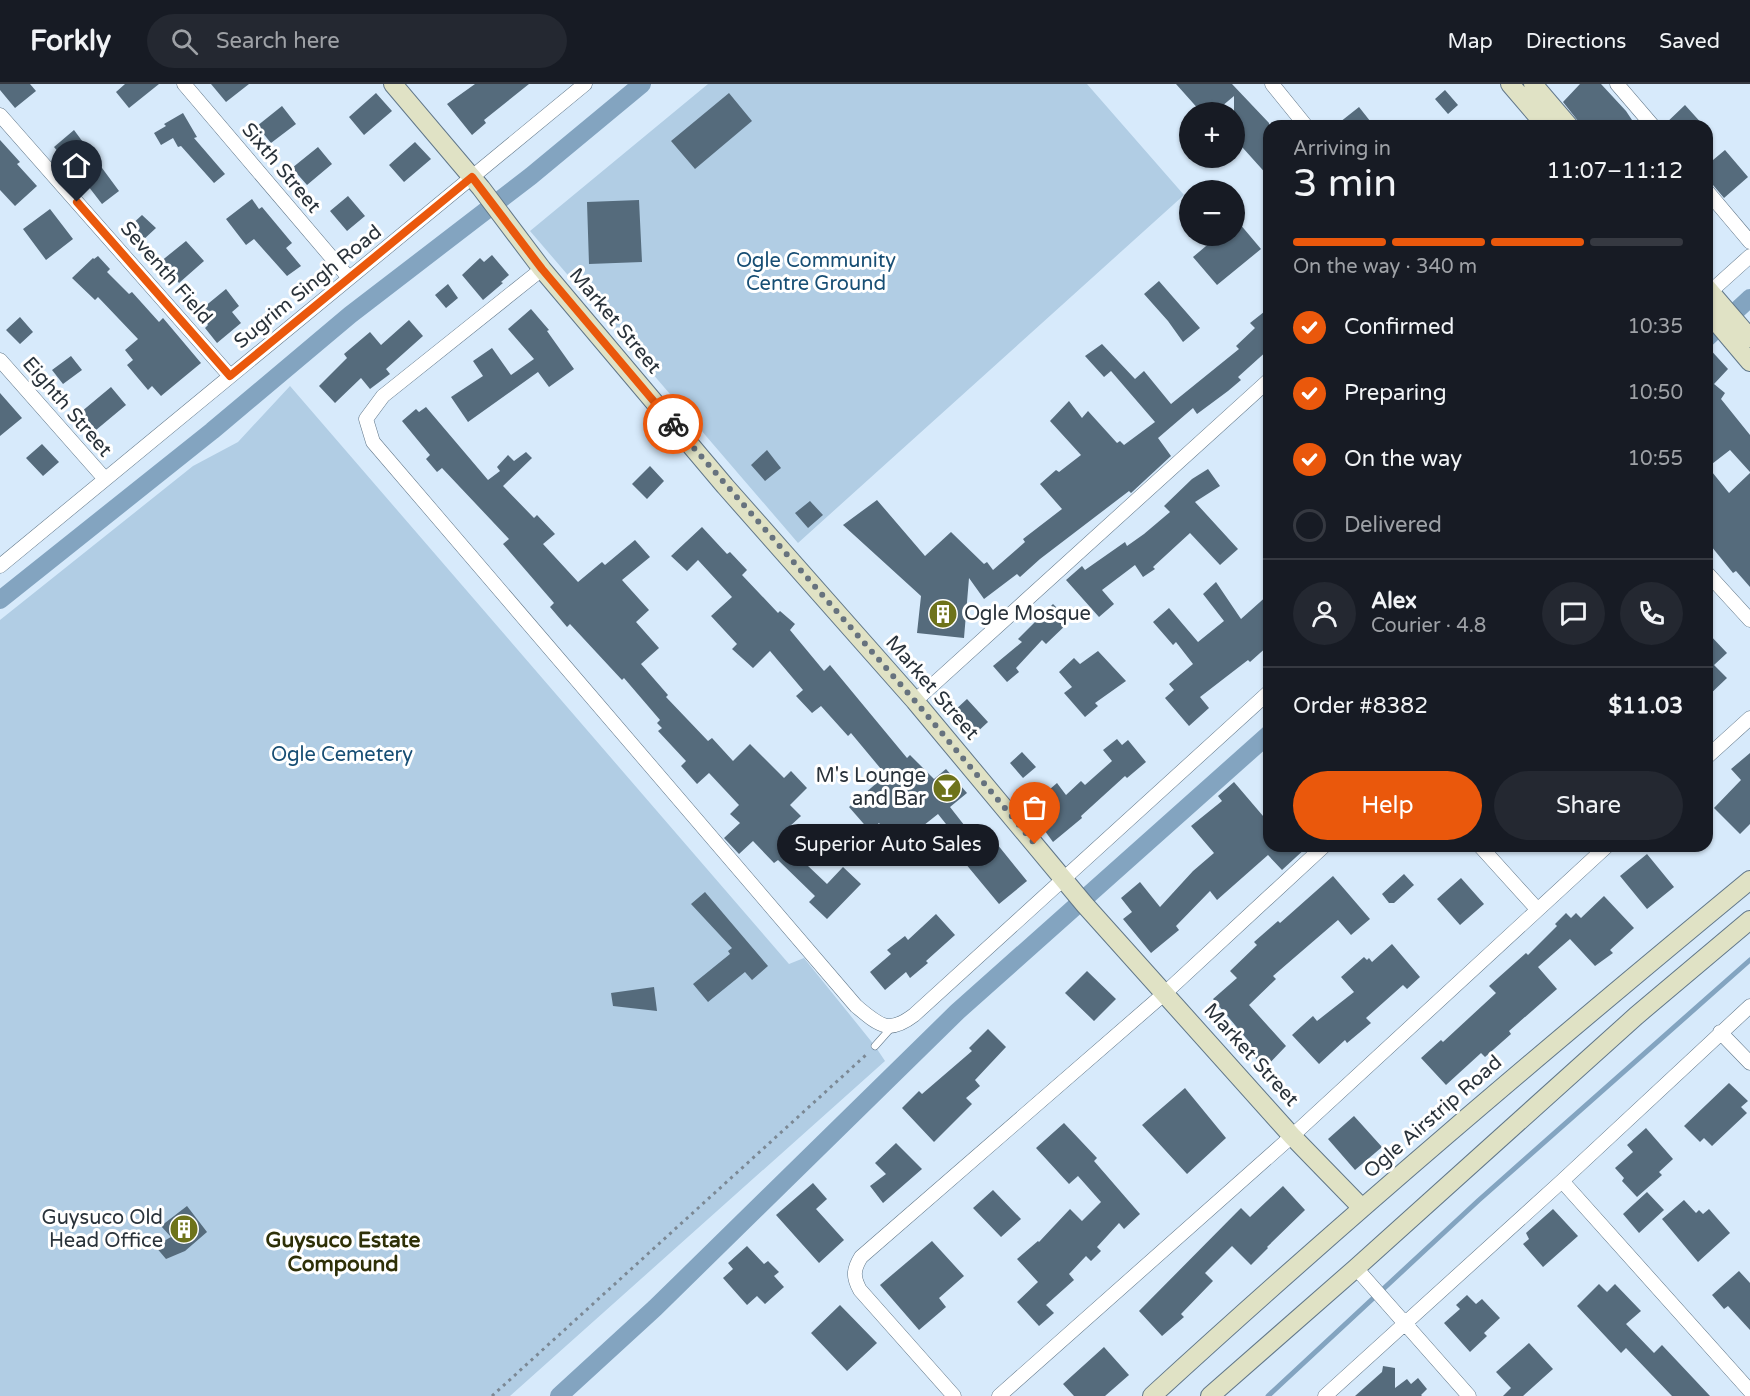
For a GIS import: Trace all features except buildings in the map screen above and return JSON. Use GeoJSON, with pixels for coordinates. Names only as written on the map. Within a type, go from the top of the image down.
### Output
{"type":"FeatureCollection","features":[{"type":"Feature","properties":{"kind":"street","name":"Sixth Street"},"geometry":{"type":"LineString","coordinates":[[184,84],[349,278]]}},
{"type":"Feature","properties":{"kind":"street","name":"Market Street"},"geometry":{"type":"LineString","coordinates":[[393,84],[476,182],[542,269],[725,486],[915,701],[1085,905],[1292,1136],[1362,1208]]}},
{"type":"Feature","properties":{"kind":"street","name":"Sugrim Singh Road"},"geometry":{"type":"LineString","coordinates":[[0,566],[349,278],[476,182],[585,84]]}},
{"type":"Feature","properties":{"kind":"street"},"geometry":{"type":"LineString","coordinates":[[1272,84],[1301,120]]}},
{"type":"Feature","properties":{"kind":"street"},"geometry":{"type":"LineString","coordinates":[[1510,84],[1541,120]]}},
{"type":"Feature","properties":{"kind":"street"},"geometry":{"type":"LineString","coordinates":[[1533,84],[1564,120]]}},
{"type":"Feature","properties":{"kind":"street"},"geometry":{"type":"LineString","coordinates":[[1617,84],[1648,120]]}},
{"type":"Feature","properties":{"kind":"street","name":"Seventh Field"},"geometry":{"type":"LineString","coordinates":[[0,115],[230,376]]}},
{"type":"Feature","properties":{"kind":"street"},"geometry":{"type":"LineString","coordinates":[[1713,197],[1750,242]]}},
{"type":"Feature","properties":{"kind":"street"},"geometry":{"type":"LineString","coordinates":[[1713,300],[1750,256]]}},
{"type":"Feature","properties":{"kind":"street"},"geometry":{"type":"LineString","coordinates":[[542,269],[383,396],[366,419],[374,442],[856,1006],[880,1024],[891,1028],[903,1024],[915,1015],[1068,884],[1263,698]]}},
{"type":"Feature","properties":{"kind":"street"},"geometry":{"type":"LineString","coordinates":[[1713,305],[1730,326],[1750,362]]}},
{"type":"Feature","properties":{"kind":"street"},"geometry":{"type":"LineString","coordinates":[[1730,326],[1750,338]]}},
{"type":"Feature","properties":{"kind":"street","name":"Eighth Street"},"geometry":{"type":"LineString","coordinates":[[0,360],[105,479]]}},
{"type":"Feature","properties":{"kind":"street"},"geometry":{"type":"LineString","coordinates":[[915,701],[1263,385]]}},
{"type":"Feature","properties":{"kind":"street"},"geometry":{"type":"LineString","coordinates":[[1713,580],[1750,620]]}},
{"type":"Feature","properties":{"kind":"street"},"geometry":{"type":"LineString","coordinates":[[1713,752],[1750,718]]}},
{"type":"Feature","properties":{"kind":"street"},"geometry":{"type":"LineString","coordinates":[[954,1396],[860,1290],[853,1273],[861,1257],[1165,993],[1318,852]]}},
{"type":"Feature","properties":{"kind":"street"},"geometry":{"type":"LineString","coordinates":[[1485,852],[1537,909]]}},
{"type":"Feature","properties":{"kind":"street"},"geometry":{"type":"LineString","coordinates":[[999,1396],[1292,1136],[1600,852]]}},
{"type":"Feature","properties":{"kind":"street","name":"Ogle Airstrip Road"},"geometry":{"type":"LineString","coordinates":[[1152,1396],[1362,1208],[1750,880]]}},
{"type":"Feature","properties":{"kind":"street"},"geometry":{"type":"LineString","coordinates":[[1210,1396],[1359,1273],[1636,1016],[1750,920]]}},
{"type":"Feature","properties":{"kind":"street"},"geometry":{"type":"LineString","coordinates":[[1325,1396],[1562,1181],[1750,1006]]}},
{"type":"Feature","properties":{"kind":"street"},"geometry":{"type":"LineString","coordinates":[[1720,1032],[1750,1063]]}},
{"type":"Feature","properties":{"kind":"street"},"geometry":{"type":"LineString","coordinates":[[1562,1181],[1750,1391]]}},
{"type":"Feature","properties":{"kind":"street"},"geometry":{"type":"LineString","coordinates":[[1359,1273],[1468,1396]]}},
{"type":"Feature","properties":{"kind":"lane"},"geometry":{"type":"LineString","coordinates":[[875,1046],[891,1028]]}},
{"type":"Feature","properties":{"kind":"path"},"geometry":{"type":"LineString","coordinates":[[492,1396],[875,1046]]}},
{"type":"Feature","properties":{"kind":"green space","name":"Ogle Community Centre Ground"},"geometry":{"type":"Polygon","coordinates":[[[708,84],[1087,84],[1179,189],[1179,200],[798,543],[530,231],[708,84]]]}},
{"type":"Feature","properties":{"kind":"green space","name":"Ogle Cemetery"},"geometry":{"type":"Polygon","coordinates":[[[290,386],[789,964],[804,958],[885,1061],[510,1396],[0,1396],[0,620],[193,466],[238,442],[290,386]]]}},
{"type":"Feature","properties":{"kind":"waterway"},"geometry":{"type":"LineString","coordinates":[[0,600],[212,431],[350,315],[531,176],[642,84]]}},
{"type":"Feature","properties":{"kind":"waterway"},"geometry":{"type":"LineString","coordinates":[[1713,332],[1750,298]]}},
{"type":"Feature","properties":{"kind":"waterway"},"geometry":{"type":"LineString","coordinates":[[559,1396],[655,1308],[957,1012],[1263,739]]}},
{"type":"Feature","properties":{"kind":"waterway"},"geometry":{"type":"LineString","coordinates":[[1268,1396],[1479,1200],[1750,960]]}},
{"type":"Feature","properties":{"kind":"way so far"},"geometry":{"type":"LineString","coordinates":[[673,424],[915,701],[1035,844]]}},
{"type":"Feature","properties":{"kind":"place","name":"Ogle Mosque"},"geometry":{"type":"Point","coordinates":[943,614]}},
{"type":"Feature","properties":{"kind":"place","name":"M's Lounge and Bar"},"geometry":{"type":"Point","coordinates":[947,788]}},
{"type":"Feature","properties":{"kind":"place","name":"Superior Auto Sales"},"geometry":{"type":"Point","coordinates":[1035,844]}},
{"type":"Feature","properties":{"kind":"place","name":"Guysuco Old Head Office"},"geometry":{"type":"Point","coordinates":[184,1229]}},
{"type":"Feature","properties":{"kind":"district","name":"Guysuco Estate Compound"},"geometry":{"type":"Point","coordinates":[343,1252]}},
{"type":"Feature","properties":{"kind":"route"},"geometry":{"type":"LineString","coordinates":[[77,202],[230,376],[472,177],[542,269],[673,424]]}}]}
